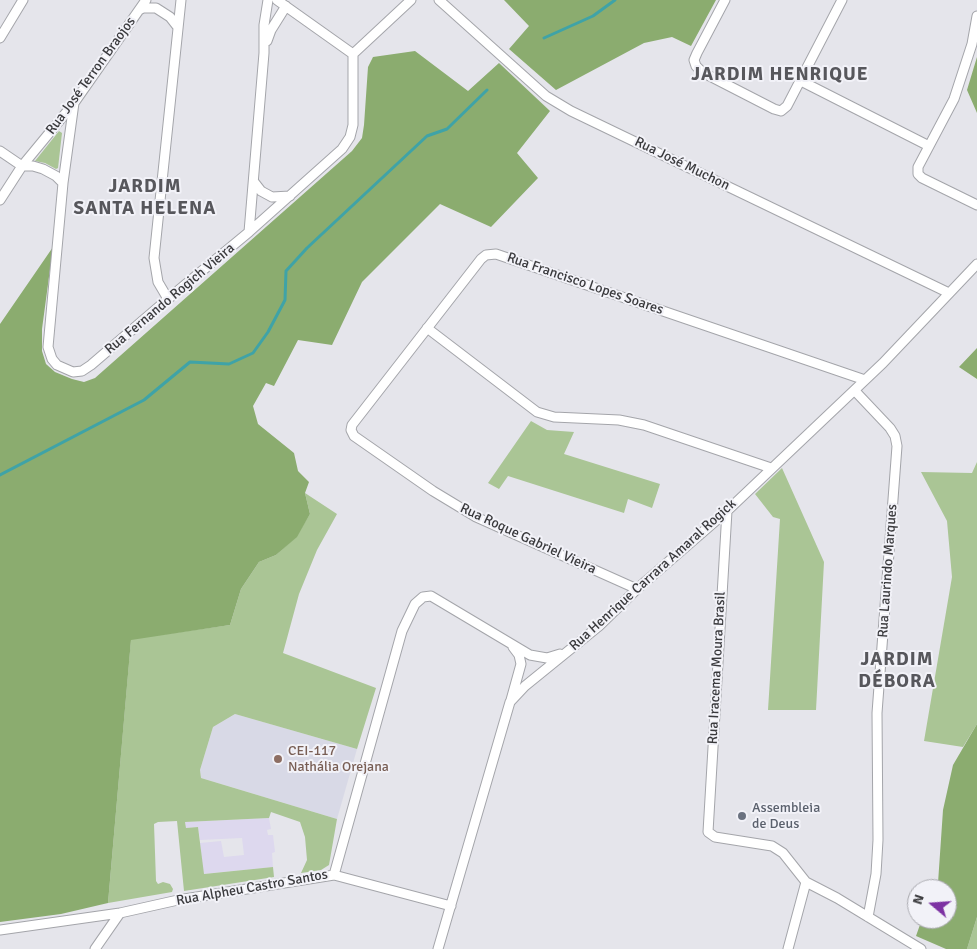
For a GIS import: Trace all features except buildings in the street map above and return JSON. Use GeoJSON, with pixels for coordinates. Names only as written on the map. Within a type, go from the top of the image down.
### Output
{"type":"FeatureCollection","features":[{"type":"Feature","properties":{"kind":"street"},"geometry":{"type":"LineString","coordinates":[[0,38],[23,0]]}},
{"type":"Feature","properties":{"kind":"street","name":"Rua José Terron Braojos"},"geometry":{"type":"LineString","coordinates":[[0,200],[22,166],[74,104],[146,0]]}},
{"type":"Feature","properties":{"kind":"street"},"geometry":{"type":"LineString","coordinates":[[168,299],[158,282],[154,258],[181,0]]}},
{"type":"Feature","properties":{"kind":"street"},"geometry":{"type":"LineString","coordinates":[[250,232],[264,53],[264,25],[268,0]]}},
{"type":"Feature","properties":{"kind":"street"},"geometry":{"type":"LineString","coordinates":[[277,0],[353,54],[411,0]]}},
{"type":"Feature","properties":{"kind":"street","name":"Rua José Muchon"},"geometry":{"type":"LineString","coordinates":[[439,0],[546,96],[571,111],[949,294]]}},
{"type":"Feature","properties":{"kind":"street"},"geometry":{"type":"LineString","coordinates":[[725,0],[697,53],[694,60],[696,66],[702,72],[781,111],[787,106],[842,0]]}},
{"type":"Feature","properties":{"kind":"street"},"geometry":{"type":"LineString","coordinates":[[264,53],[271,30],[286,6]]}},
{"type":"Feature","properties":{"kind":"street"},"geometry":{"type":"LineString","coordinates":[[139,10],[143,8],[156,8],[170,17],[177,26]]}},
{"type":"Feature","properties":{"kind":"street"},"geometry":{"type":"LineString","coordinates":[[977,16],[972,44],[954,99],[918,167],[918,174],[922,178],[977,204]]}},
{"type":"Feature","properties":{"kind":"street","name":"Rua Fernando Rogich Vieira"},"geometry":{"type":"LineString","coordinates":[[74,104],[63,183],[48,347],[52,359],[57,365],[64,370],[73,372],[82,371],[91,365],[250,232],[342,149],[350,137],[353,125],[353,54]]}},
{"type":"Feature","properties":{"kind":"street"},"geometry":{"type":"LineString","coordinates":[[800,80],[929,146]]}},
{"type":"Feature","properties":{"kind":"street"},"geometry":{"type":"LineString","coordinates":[[0,150],[22,166],[33,166],[48,171],[63,183]]}},
{"type":"Feature","properties":{"kind":"street"},"geometry":{"type":"LineString","coordinates":[[254,182],[261,191],[272,197],[290,196]]}},
{"type":"Feature","properties":{"kind":"street","name":"Rua Francisco Lopes Soares"},"geometry":{"type":"LineString","coordinates":[[351,430],[352,425],[481,259],[486,255],[496,254],[865,380]]}},
{"type":"Feature","properties":{"kind":"street","name":"Rua Henrique Carrara Amaral Rogick"},"geometry":{"type":"LineString","coordinates":[[438,949],[510,702],[525,686],[599,626],[727,511],[883,363],[977,264]]}},
{"type":"Feature","properties":{"kind":"street"},"geometry":{"type":"LineString","coordinates":[[427,328],[537,412],[554,417],[619,420],[644,425],[771,468]]}},
{"type":"Feature","properties":{"kind":"street","name":"Rua Laurindo Marques"},"geometry":{"type":"LineString","coordinates":[[854,391],[890,428],[896,436],[897,446],[877,712],[878,840],[876,874],[868,917]]}},
{"type":"Feature","properties":{"kind":"street","name":"Rua Roque Gabriel Vieira"},"geometry":{"type":"LineString","coordinates":[[351,430],[354,436],[433,491],[476,517],[637,590]]}},
{"type":"Feature","properties":{"kind":"street","name":"Rua Iracema Moura Brasil"},"geometry":{"type":"LineString","coordinates":[[727,511],[708,832],[715,836],[772,846],[783,853],[806,882]]}},
{"type":"Feature","properties":{"kind":"street","name":"Rua Alpheu Castro Santos"},"geometry":{"type":"LineString","coordinates":[[0,930],[120,912],[178,900],[334,875],[402,631],[415,604],[423,596],[432,596],[530,655],[547,658],[569,650]]}},
{"type":"Feature","properties":{"kind":"street"},"geometry":{"type":"LineString","coordinates":[[510,644],[519,655],[521,664],[510,702]]}},
{"type":"Feature","properties":{"kind":"street"},"geometry":{"type":"LineString","coordinates":[[334,875],[451,906]]}},
{"type":"Feature","properties":{"kind":"street"},"geometry":{"type":"LineString","coordinates":[[788,949],[806,882],[921,949]]}},
{"type":"Feature","properties":{"kind":"street"},"geometry":{"type":"LineString","coordinates":[[95,949],[120,912]]}},
{"type":"Feature","properties":{"kind":"shaded area","name":"CEI-117 Nathália Orejana"},"geometry":{"type":"Polygon","coordinates":[[[235,714],[357,749],[337,819],[201,778],[200,770],[213,727],[235,714]]]}},
{"type":"Feature","properties":{"kind":"shaded area"},"geometry":{"type":"Polygon","coordinates":[[[269,818],[271,829],[267,830],[268,835],[273,835],[275,852],[272,853],[273,867],[203,874],[200,843],[221,841],[224,857],[244,855],[242,838],[200,840],[198,827],[186,828],[185,822],[269,818]]]}},
{"type":"Feature","properties":{"kind":"green space"},"geometry":{"type":"Polygon","coordinates":[[[504,0],[716,0],[691,46],[672,37],[644,43],[556,90],[509,49],[529,26],[504,0]]]}},
{"type":"Feature","properties":{"kind":"green space"},"geometry":{"type":"Polygon","coordinates":[[[415,51],[468,91],[499,63],[550,111],[517,153],[538,178],[491,227],[440,204],[362,282],[332,345],[298,340],[274,386],[266,383],[253,406],[258,424],[294,453],[298,471],[309,482],[305,493],[310,514],[297,537],[276,555],[259,562],[241,589],[230,625],[131,640],[108,903],[61,914],[0,922],[0,324],[53,247],[42,329],[42,351],[46,364],[55,372],[72,379],[84,382],[95,378],[352,151],[362,138],[368,67],[373,57],[415,51]]]}},
{"type":"Feature","properties":{"kind":"green space"},"geometry":{"type":"Polygon","coordinates":[[[977,57],[977,113],[967,90],[977,57]]]}},
{"type":"Feature","properties":{"kind":"green space"},"geometry":{"type":"Polygon","coordinates":[[[59,131],[62,133],[58,168],[56,169],[45,163],[35,161],[59,131]]]}},
{"type":"Feature","properties":{"kind":"green space"},"geometry":{"type":"Polygon","coordinates":[[[977,348],[977,379],[959,367],[977,348]]]}},
{"type":"Feature","properties":{"kind":"green space"},"geometry":{"type":"Polygon","coordinates":[[[531,421],[547,430],[574,432],[564,454],[660,484],[652,508],[628,499],[624,513],[508,476],[499,489],[488,483],[531,421]]]}},
{"type":"Feature","properties":{"kind":"green space"},"geometry":{"type":"Polygon","coordinates":[[[977,462],[977,724],[963,747],[924,741],[952,577],[947,521],[921,472],[972,473],[977,462]]]}},
{"type":"Feature","properties":{"kind":"green space"},"geometry":{"type":"Polygon","coordinates":[[[782,468],[824,562],[816,710],[768,710],[780,519],[773,517],[755,494],[782,468]]]}},
{"type":"Feature","properties":{"kind":"green space"},"geometry":{"type":"Polygon","coordinates":[[[305,493],[337,514],[317,550],[299,594],[283,653],[376,688],[357,749],[235,714],[213,727],[200,770],[201,778],[337,819],[329,865],[321,870],[301,873],[307,860],[305,837],[300,822],[271,812],[269,818],[185,822],[186,828],[198,827],[204,874],[273,867],[274,877],[184,891],[177,821],[158,822],[154,824],[156,881],[158,884],[163,882],[170,884],[173,889],[172,892],[108,903],[131,639],[230,625],[241,589],[259,562],[276,555],[296,537],[310,514],[305,493]]]}},
{"type":"Feature","properties":{"kind":"green space"},"geometry":{"type":"Polygon","coordinates":[[[977,724],[977,917],[967,949],[946,949],[916,936],[918,929],[957,929],[957,879],[938,879],[943,810],[953,765],[977,724]]]}},
{"type":"Feature","properties":{"kind":"green space"},"geometry":{"type":"Polygon","coordinates":[[[977,917],[977,949],[967,949],[977,917]]]}},
{"type":"Feature","properties":{"kind":"waterway"},"geometry":{"type":"LineString","coordinates":[[544,38],[593,16],[615,0]]}},
{"type":"Feature","properties":{"kind":"waterway"},"geometry":{"type":"LineString","coordinates":[[0,475],[144,400],[190,362],[229,364],[253,353],[268,332],[285,300],[286,271],[307,248],[427,136],[447,129],[487,90]]}},
{"type":"Feature","properties":{"kind":"place","name":"CEI-117 Nathália Orejana"},"geometry":{"type":"Point","coordinates":[278,759]}},
{"type":"Feature","properties":{"kind":"place","name":"Assembleia de Deus"},"geometry":{"type":"Point","coordinates":[742,816]}},
{"type":"Feature","properties":{"kind":"district","name":"JARDIM HENRIQUE"},"geometry":{"type":"Point","coordinates":[780,75]}},
{"type":"Feature","properties":{"kind":"district","name":"JARDIM SANTA HELENA"},"geometry":{"type":"Point","coordinates":[145,198]}},
{"type":"Feature","properties":{"kind":"district","name":"JARDIM DÉBORA"},"geometry":{"type":"Point","coordinates":[897,671]}}]}
